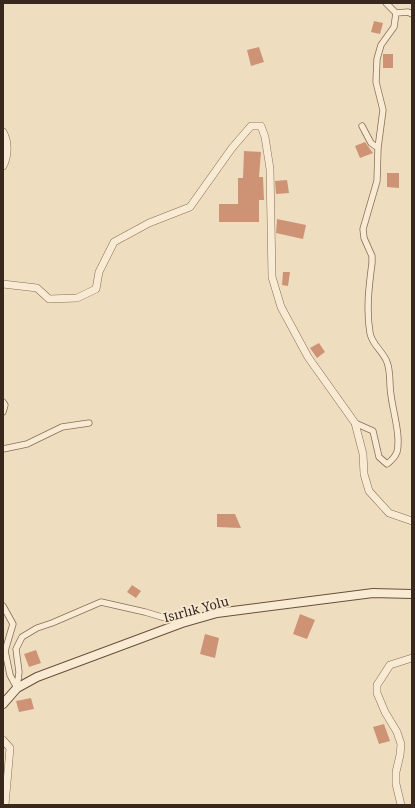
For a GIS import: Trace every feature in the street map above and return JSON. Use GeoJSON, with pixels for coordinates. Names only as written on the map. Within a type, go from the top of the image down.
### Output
{"type":"FeatureCollection","features":[{"type":"Feature","properties":{"kind":"main road","name":"Isırlık Yolu"},"geometry":{"type":"LineString","coordinates":[[3,704],[17,688],[37,676],[182,622],[217,613],[365,594],[412,594]]}},
{"type":"Feature","properties":{"kind":"street"},"geometry":{"type":"LineString","coordinates":[[386,3],[396,13],[408,12],[412,14]]}},
{"type":"Feature","properties":{"kind":"street"},"geometry":{"type":"LineString","coordinates":[[355,423],[373,431],[379,457],[387,464],[391,462],[396,454],[398,442],[387,360],[374,345],[370,334],[368,306],[372,256],[364,238],[363,229],[377,181],[378,148],[383,110],[376,82],[377,59],[381,45],[394,27],[396,13]]}},
{"type":"Feature","properties":{"kind":"street"},"geometry":{"type":"LineString","coordinates":[[3,284],[37,288],[49,299],[77,298],[96,289],[99,272],[114,242],[150,223],[190,207],[232,148],[251,126],[261,126],[265,137],[270,169],[272,277],[281,307],[308,357],[355,423],[363,454],[364,474],[369,491],[389,513],[412,521]]}},
{"type":"Feature","properties":{"kind":"street"},"geometry":{"type":"LineString","coordinates":[[362,126],[372,143],[378,148]]}},
{"type":"Feature","properties":{"kind":"street"},"geometry":{"type":"LineString","coordinates":[[3,132],[8,146],[3,166]]}},
{"type":"Feature","properties":{"kind":"street"},"geometry":{"type":"LineString","coordinates":[[3,402],[5,405],[3,412]]}},
{"type":"Feature","properties":{"kind":"street"},"geometry":{"type":"LineString","coordinates":[[3,449],[27,444],[62,427],[89,423]]}},
{"type":"Feature","properties":{"kind":"street"},"geometry":{"type":"LineString","coordinates":[[17,688],[19,672],[16,649],[22,637],[37,628],[101,602],[182,622]]}},
{"type":"Feature","properties":{"kind":"street"},"geometry":{"type":"LineString","coordinates":[[3,606],[13,624],[6,651],[10,675],[17,688]]}},
{"type":"Feature","properties":{"kind":"street"},"geometry":{"type":"LineString","coordinates":[[400,805],[397,791],[396,772],[401,744],[397,732],[380,703],[377,693],[377,685],[390,665],[412,658]]}},
{"type":"Feature","properties":{"kind":"street"},"geometry":{"type":"LineString","coordinates":[[3,740],[10,748],[5,805]]}},
{"type":"Feature","properties":{"kind":"building"},"geometry":{"type":"Polygon","coordinates":[[[374,21],[383,23],[380,34],[371,32],[374,21]]]}},
{"type":"Feature","properties":{"kind":"building"},"geometry":{"type":"Polygon","coordinates":[[[259,47],[264,62],[251,66],[247,50],[259,47]]]}},
{"type":"Feature","properties":{"kind":"building"},"geometry":{"type":"Polygon","coordinates":[[[383,54],[393,54],[393,68],[383,68],[383,54]]]}},
{"type":"Feature","properties":{"kind":"building"},"geometry":{"type":"Polygon","coordinates":[[[365,142],[373,153],[360,158],[355,146],[365,142]]]}},
{"type":"Feature","properties":{"kind":"building"},"geometry":{"type":"Polygon","coordinates":[[[244,151],[261,152],[259,177],[263,177],[264,200],[259,200],[259,222],[219,222],[219,204],[238,204],[238,178],[243,178],[244,151]]]}},
{"type":"Feature","properties":{"kind":"building"},"geometry":{"type":"Polygon","coordinates":[[[387,173],[399,173],[399,188],[387,187],[387,173]]]}},
{"type":"Feature","properties":{"kind":"building"},"geometry":{"type":"Polygon","coordinates":[[[287,180],[289,193],[276,194],[275,181],[287,180]]]}},
{"type":"Feature","properties":{"kind":"building"},"geometry":{"type":"Polygon","coordinates":[[[277,219],[306,225],[303,239],[276,233],[277,219]]]}},
{"type":"Feature","properties":{"kind":"building"},"geometry":{"type":"Polygon","coordinates":[[[283,272],[290,272],[288,286],[282,285],[283,272]]]}},
{"type":"Feature","properties":{"kind":"building"},"geometry":{"type":"Polygon","coordinates":[[[319,343],[325,352],[317,358],[310,348],[319,343]]]}},
{"type":"Feature","properties":{"kind":"building"},"geometry":{"type":"Polygon","coordinates":[[[217,514],[235,514],[241,528],[217,527],[217,514]]]}},
{"type":"Feature","properties":{"kind":"building"},"geometry":{"type":"Polygon","coordinates":[[[132,585],[141,591],[136,598],[127,592],[132,585]]]}},
{"type":"Feature","properties":{"kind":"building"},"geometry":{"type":"Polygon","coordinates":[[[300,614],[315,620],[307,639],[293,634],[300,614]]]}},
{"type":"Feature","properties":{"kind":"building"},"geometry":{"type":"Polygon","coordinates":[[[205,634],[219,638],[215,658],[200,654],[205,634]]]}},
{"type":"Feature","properties":{"kind":"building"},"geometry":{"type":"Polygon","coordinates":[[[36,650],[41,663],[29,667],[24,654],[36,650]]]}},
{"type":"Feature","properties":{"kind":"building"},"geometry":{"type":"Polygon","coordinates":[[[31,698],[34,709],[19,712],[16,701],[31,698]]]}},
{"type":"Feature","properties":{"kind":"building"},"geometry":{"type":"Polygon","coordinates":[[[384,724],[390,741],[379,744],[373,727],[384,724]]]}}]}
